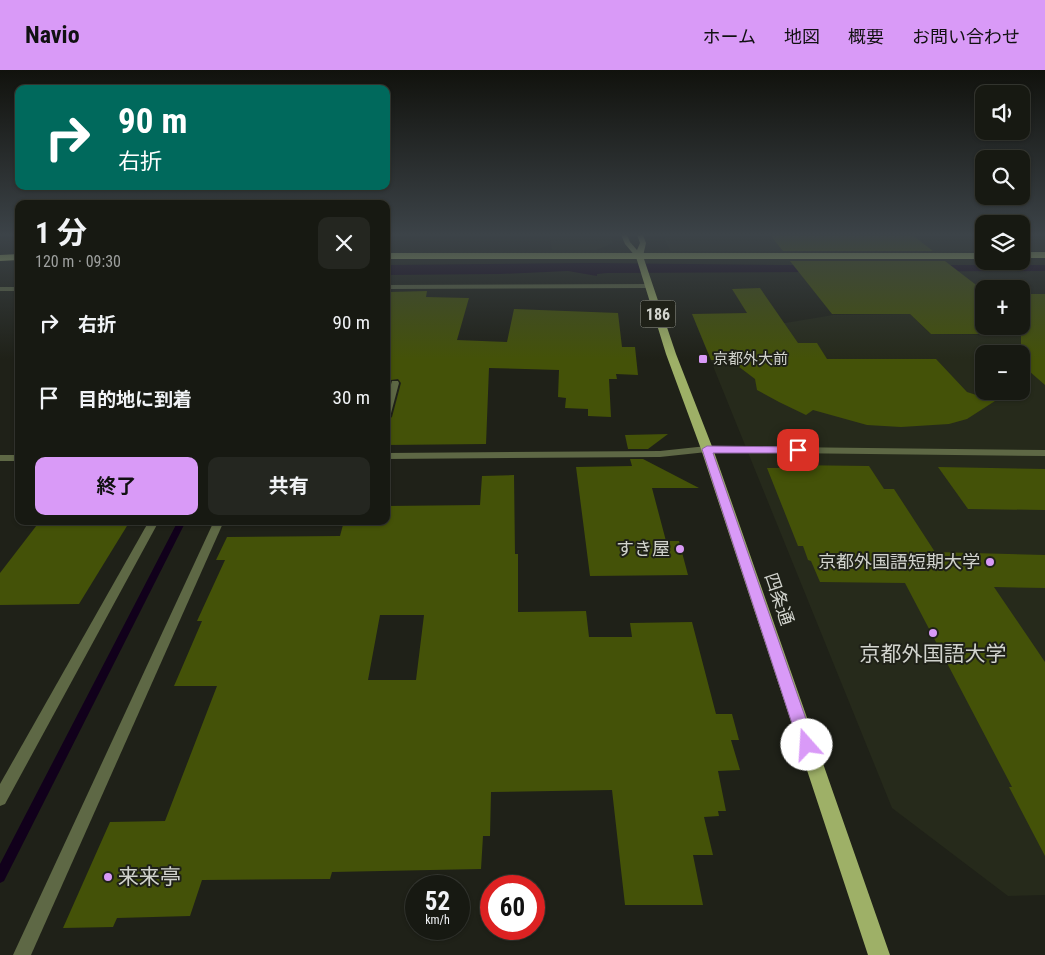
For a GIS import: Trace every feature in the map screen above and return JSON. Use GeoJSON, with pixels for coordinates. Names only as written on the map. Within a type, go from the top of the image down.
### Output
{"type":"FeatureCollection","features":[{"type":"Feature","properties":{"kind":"main road","name":"四条通"},"geometry":{"type":"LineString","coordinates":[[646,276],[707,449],[879,955]]}},
{"type":"Feature","properties":{"kind":"street"},"geometry":{"type":"LineString","coordinates":[[390,287],[647,280]]}},
{"type":"Feature","properties":{"kind":"street"},"geometry":{"type":"LineString","coordinates":[[0,289],[15,289]]}},
{"type":"Feature","properties":{"kind":"street"},"geometry":{"type":"LineString","coordinates":[[390,402],[395,383]]}},
{"type":"Feature","properties":{"kind":"street"},"geometry":{"type":"LineString","coordinates":[[390,456],[660,454],[707,449],[1045,453]]}},
{"type":"Feature","properties":{"kind":"street"},"geometry":{"type":"LineString","coordinates":[[0,458],[15,458]]}},
{"type":"Feature","properties":{"kind":"street"},"geometry":{"type":"LineString","coordinates":[[0,799],[152,525]]}},
{"type":"Feature","properties":{"kind":"street"},"geometry":{"type":"LineString","coordinates":[[22,955],[217,525]]}},
{"type":"Feature","properties":{"kind":"shaded area","name":"京都外国語大学"},"geometry":{"type":"Polygon","coordinates":[[[910,314],[931,334],[1045,335],[1045,895],[1008,896],[892,808],[696,324],[773,325],[833,315],[910,314]]]}},
{"type":"Feature","properties":{"kind":"building"},"geometry":{"type":"Polygon","coordinates":[[[802,276],[965,276],[975,284],[975,334],[931,334],[910,314],[832,314],[802,276]]]}},
{"type":"Feature","properties":{"kind":"building"},"geometry":{"type":"Polygon","coordinates":[[[760,288],[798,343],[817,343],[827,359],[936,359],[967,392],[975,395],[975,400],[995,401],[967,419],[949,424],[901,427],[867,425],[813,410],[806,415],[757,390],[755,379],[730,360],[711,360],[692,314],[747,313],[732,289],[760,288]]]}},
{"type":"Feature","properties":{"kind":"building"},"geometry":{"type":"Polygon","coordinates":[[[427,291],[426,297],[469,298],[457,340],[507,342],[514,309],[618,313],[622,347],[635,347],[638,375],[616,374],[617,379],[609,379],[611,417],[588,416],[588,409],[565,408],[566,398],[558,397],[559,370],[489,368],[486,444],[390,445],[390,418],[392,417],[401,383],[398,379],[391,380],[390,383],[390,292],[427,291]]]}},
{"type":"Feature","properties":{"kind":"building"},"geometry":{"type":"Polygon","coordinates":[[[1030,294],[1045,294],[1045,385],[1030,372],[1030,345],[1021,345],[1021,335],[1030,335],[1030,294]]]}},
{"type":"Feature","properties":{"kind":"building"},"geometry":{"type":"Polygon","coordinates":[[[668,434],[648,449],[628,449],[625,435],[668,434]]]}},
{"type":"Feature","properties":{"kind":"building"},"geometry":{"type":"Polygon","coordinates":[[[630,459],[643,459],[699,488],[652,488],[666,541],[679,541],[688,575],[590,576],[576,467],[632,466],[630,459]]]}},
{"type":"Feature","properties":{"kind":"building"},"geometry":{"type":"Polygon","coordinates":[[[788,465],[869,466],[884,489],[894,489],[935,552],[1045,555],[1045,588],[994,587],[1045,662],[1045,856],[1009,787],[1012,787],[905,583],[820,582],[803,546],[798,546],[767,468],[790,468],[788,465]]]}},
{"type":"Feature","properties":{"kind":"building"},"geometry":{"type":"Polygon","coordinates":[[[938,467],[1045,469],[1045,510],[968,509],[938,467]]]}},
{"type":"Feature","properties":{"kind":"building"},"geometry":{"type":"Polygon","coordinates":[[[514,475],[515,554],[518,554],[518,612],[586,611],[589,637],[632,637],[630,623],[692,622],[716,714],[732,714],[739,740],[731,740],[740,770],[718,771],[726,811],[718,811],[719,816],[704,817],[713,855],[693,855],[703,905],[625,905],[612,790],[491,792],[490,836],[483,836],[481,869],[332,872],[330,879],[202,880],[190,916],[117,918],[113,927],[63,928],[110,822],[165,821],[217,686],[174,686],[202,621],[197,621],[225,560],[216,560],[227,537],[340,536],[343,525],[390,525],[390,506],[480,505],[482,476],[514,475]],[[380,615],[368,680],[416,680],[424,615],[380,615]]]}},
{"type":"Feature","properties":{"kind":"building"},"geometry":{"type":"Polygon","coordinates":[[[37,525],[128,525],[79,604],[0,605],[0,573],[37,525]]]}},
{"type":"Feature","properties":{"kind":"waterway"},"geometry":{"type":"LineString","coordinates":[[0,877],[180,525]]}},
{"type":"Feature","properties":{"kind":"place","name":"京都外大前"},"geometry":{"type":"Point","coordinates":[703,359]}},
{"type":"Feature","properties":{"kind":"place","name":"すき屋"},"geometry":{"type":"Point","coordinates":[680,549]}},
{"type":"Feature","properties":{"kind":"place","name":"京都外国語短期大学"},"geometry":{"type":"Point","coordinates":[990,562]}},
{"type":"Feature","properties":{"kind":"place","name":"京都外国語大学"},"geometry":{"type":"Point","coordinates":[933,633]}},
{"type":"Feature","properties":{"kind":"place","name":"来来亭"},"geometry":{"type":"Point","coordinates":[108,877]}},
{"type":"Feature","properties":{"kind":"route"},"geometry":{"type":"LineString","coordinates":[[798,450],[707,449],[807,745]]}}]}
